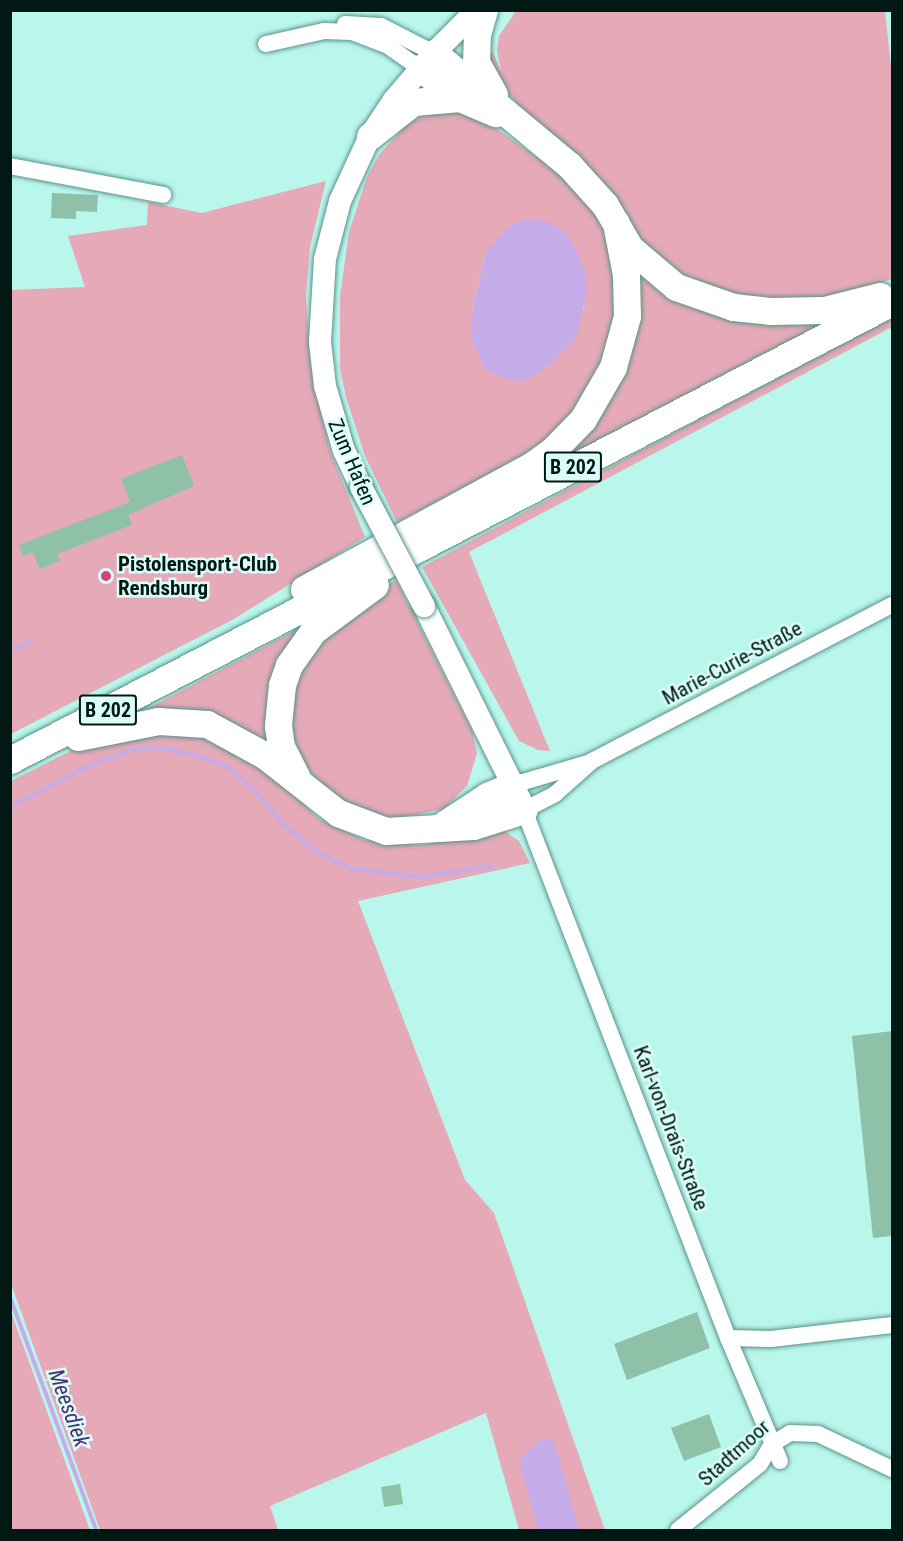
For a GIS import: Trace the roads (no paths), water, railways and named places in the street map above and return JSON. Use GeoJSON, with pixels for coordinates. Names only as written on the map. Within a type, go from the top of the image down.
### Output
{"type":"FeatureCollection","features":[{"type":"Feature","properties":{"kind":"highway"},"geometry":{"type":"LineString","coordinates":[[484,10],[477,34],[476,62],[498,104]]}},
{"type":"Feature","properties":{"kind":"highway"},"geometry":{"type":"LineString","coordinates":[[427,61],[460,98],[521,124]]}},
{"type":"Feature","properties":{"kind":"highway"},"geometry":{"type":"LineString","coordinates":[[427,61],[498,104],[586,182],[630,248],[662,278],[698,296],[733,307],[770,311],[824,310],[892,292]]}},
{"type":"Feature","properties":{"kind":"highway"},"geometry":{"type":"LineString","coordinates":[[370,136],[413,102],[460,98]]}},
{"type":"Feature","properties":{"kind":"highway"},"geometry":{"type":"LineString","coordinates":[[197,665],[227,635],[360,555],[531,466],[567,437],[606,384],[622,341],[628,296],[615,223]]}},
{"type":"Feature","properties":{"kind":"highway","name":"B 202"},"geometry":{"type":"LineString","coordinates":[[19,755],[197,665],[892,302]]}},
{"type":"Feature","properties":{"kind":"highway"},"geometry":{"type":"LineString","coordinates":[[297,779],[281,747],[278,725],[282,685],[289,665],[313,631],[425,544]]}},
{"type":"Feature","properties":{"kind":"highway"},"geometry":{"type":"LineString","coordinates":[[19,755],[124,725],[158,721],[207,724],[264,754],[338,813],[360,824],[386,831],[473,826],[525,810]]}},
{"type":"Feature","properties":{"kind":"highway"},"geometry":{"type":"LineString","coordinates":[[440,827],[487,796],[513,785]]}},
{"type":"Feature","properties":{"kind":"main road","name":"Zum Hafen"},"geometry":{"type":"LineString","coordinates":[[477,10],[427,61],[370,136],[340,201],[324,259],[320,301],[325,386],[344,451],[525,810]]}},
{"type":"Feature","properties":{"kind":"street"},"geometry":{"type":"LineString","coordinates":[[266,44],[348,24],[381,26],[427,61]]}},
{"type":"Feature","properties":{"kind":"street"},"geometry":{"type":"LineString","coordinates":[[10,166],[163,195]]}},
{"type":"Feature","properties":{"kind":"street","name":"Marie-Curie-Straße"},"geometry":{"type":"LineString","coordinates":[[513,785],[592,761],[892,605]]}},
{"type":"Feature","properties":{"kind":"street","name":"Marie-Curie-Straße"},"geometry":{"type":"LineString","coordinates":[[525,810],[555,794],[592,761]]}},
{"type":"Feature","properties":{"kind":"street","name":"Karl-von-Drais-Straße"},"geometry":{"type":"LineString","coordinates":[[525,810],[728,1338],[780,1461]]}},
{"type":"Feature","properties":{"kind":"street"},"geometry":{"type":"LineString","coordinates":[[728,1338],[771,1339],[892,1325]]}},
{"type":"Feature","properties":{"kind":"street","name":"Stadtmoor"},"geometry":{"type":"LineString","coordinates":[[678,1530],[760,1464],[772,1444],[790,1433],[818,1434],[892,1469]]}},
{"type":"Feature","properties":{"kind":"waterway"},"geometry":{"type":"LineString","coordinates":[[10,651],[31,642]]}},
{"type":"Feature","properties":{"kind":"waterway"},"geometry":{"type":"LineString","coordinates":[[10,807],[91,765],[131,750],[161,748],[198,756],[228,767],[257,793],[282,824],[318,852],[352,869],[421,877],[491,866]]}},
{"type":"Feature","properties":{"kind":"waterway","name":"Meesdiek"},"geometry":{"type":"LineString","coordinates":[[10,1297],[96,1530]]}},
{"type":"Feature","properties":{"kind":"place","name":"Pistolensport-Club Rendsburg"},"geometry":{"type":"Point","coordinates":[106,576]}}]}
